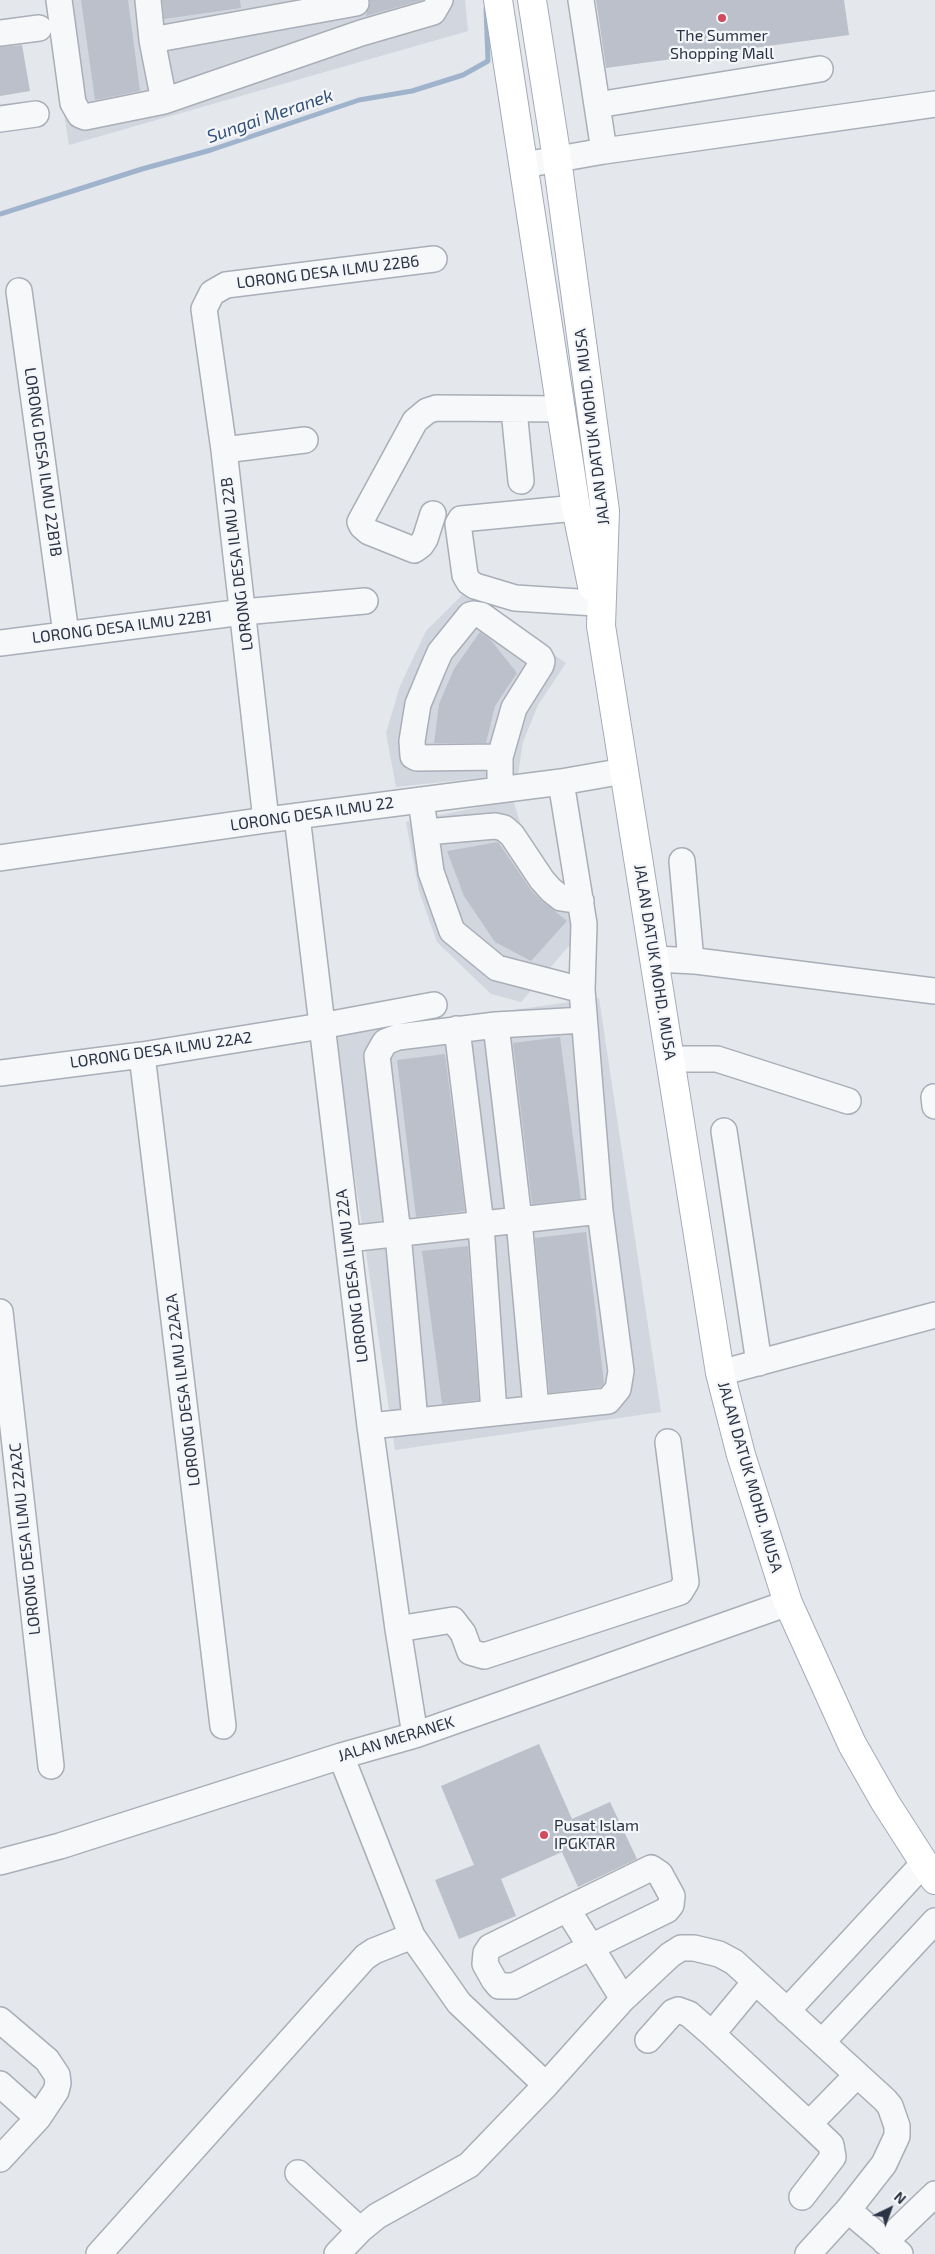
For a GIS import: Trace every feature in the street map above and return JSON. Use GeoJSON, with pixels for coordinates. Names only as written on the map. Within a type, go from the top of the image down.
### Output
{"type":"FeatureCollection","features":[{"type":"Feature","properties":{"kind":"main road","name":"JALAN DATUK MOHD. MUSA"},"geometry":{"type":"LineString","coordinates":[[498,0],[576,508],[598,615],[624,770],[720,1373],[741,1455],[788,1603],[852,1744],[885,1802],[929,1872]]}},
{"type":"Feature","properties":{"kind":"main road","name":"JALAN DATUK MOHD. MUSA"},"geometry":{"type":"LineString","coordinates":[[532,0],[558,159],[605,511],[598,615]]}},
{"type":"Feature","properties":{"kind":"street"},"geometry":{"type":"LineString","coordinates":[[59,0],[73,103],[80,115],[89,117],[164,101],[362,33],[433,12],[440,0]]}},
{"type":"Feature","properties":{"kind":"street"},"geometry":{"type":"LineString","coordinates":[[148,0],[152,40],[164,101]]}},
{"type":"Feature","properties":{"kind":"street"},"geometry":{"type":"LineString","coordinates":[[581,0],[604,151]]}},
{"type":"Feature","properties":{"kind":"street"},"geometry":{"type":"LineString","coordinates":[[152,40],[355,1],[362,33]]}},
{"type":"Feature","properties":{"kind":"street"},"geometry":{"type":"LineString","coordinates":[[0,33],[39,28]]}},
{"type":"Feature","properties":{"kind":"street"},"geometry":{"type":"LineString","coordinates":[[597,105],[820,70]]}},
{"type":"Feature","properties":{"kind":"street"},"geometry":{"type":"LineString","coordinates":[[524,165],[604,151],[935,104]]}},
{"type":"Feature","properties":{"kind":"street"},"geometry":{"type":"LineString","coordinates":[[0,119],[36,114]]}},
{"type":"Feature","properties":{"kind":"street","name":"LORONG DESA ILMU 22B6"},"geometry":{"type":"LineString","coordinates":[[204,309],[212,293],[226,285],[434,259]]}},
{"type":"Feature","properties":{"kind":"street","name":"LORONG DESA ILMU 22B1B"},"geometry":{"type":"LineString","coordinates":[[19,291],[66,634]]}},
{"type":"Feature","properties":{"kind":"street","name":"LORONG DESA ILMU 22B"},"geometry":{"type":"LineString","coordinates":[[204,309],[224,450],[266,820]]}},
{"type":"Feature","properties":{"kind":"street"},"geometry":{"type":"LineString","coordinates":[[433,514],[425,538],[418,548],[414,550],[369,532],[360,522],[415,421],[427,411],[436,408],[562,409]]}},
{"type":"Feature","properties":{"kind":"street"},"geometry":{"type":"LineString","coordinates":[[514,410],[521,481]]}},
{"type":"Feature","properties":{"kind":"street"},"geometry":{"type":"LineString","coordinates":[[224,450],[305,440]]}},
{"type":"Feature","properties":{"kind":"street"},"geometry":{"type":"LineString","coordinates":[[576,508],[461,519],[458,524],[465,575],[469,582],[475,586],[515,598],[598,615]]}},
{"type":"Feature","properties":{"kind":"street","name":"LORONG DESA ILMU 22B1"},"geometry":{"type":"LineString","coordinates":[[0,643],[243,612],[365,601]]}},
{"type":"Feature","properties":{"kind":"street"},"geometry":{"type":"LineString","coordinates":[[500,757],[417,758],[413,756],[412,741],[418,704],[432,668],[440,652],[470,615],[474,614],[481,615],[542,661],[514,708],[500,757],[500,790]]}},
{"type":"Feature","properties":{"kind":"street","name":"LORONG DESA ILMU 22"},"geometry":{"type":"LineString","coordinates":[[0,858],[266,820],[561,782],[624,770]]}},
{"type":"Feature","properties":{"kind":"street"},"geometry":{"type":"LineString","coordinates":[[370,1426],[608,1401],[618,1389],[621,1371],[600,1211],[584,1020],[582,990],[584,924],[561,782]]}},
{"type":"Feature","properties":{"kind":"street"},"geometry":{"type":"LineString","coordinates":[[421,800],[431,872],[452,931],[497,968],[582,990]]}},
{"type":"Feature","properties":{"kind":"street","name":"LORONG DESA ILMU 22A"},"geometry":{"type":"LineString","coordinates":[[297,816],[370,1426],[398,1629],[415,1735]]}},
{"type":"Feature","properties":{"kind":"street"},"geometry":{"type":"LineString","coordinates":[[426,832],[500,826],[512,835],[550,890],[561,898],[580,901]]}},
{"type":"Feature","properties":{"kind":"street"},"geometry":{"type":"LineString","coordinates":[[682,861],[691,961]]}},
{"type":"Feature","properties":{"kind":"street"},"geometry":{"type":"LineString","coordinates":[[654,959],[691,961],[935,991]]}},
{"type":"Feature","properties":{"kind":"street","name":"LORONG DESA ILMU 22A2"},"geometry":{"type":"LineString","coordinates":[[0,1073],[142,1055],[321,1026],[434,1005]]}},
{"type":"Feature","properties":{"kind":"street"},"geometry":{"type":"LineString","coordinates":[[415,1421],[398,1234],[377,1056],[385,1042],[398,1037],[496,1025],[584,1020]]}},
{"type":"Feature","properties":{"kind":"street"},"geometry":{"type":"LineString","coordinates":[[496,1025],[519,1220],[536,1408]]}},
{"type":"Feature","properties":{"kind":"street"},"geometry":{"type":"LineString","coordinates":[[458,1029],[481,1225],[494,1412]]}},
{"type":"Feature","properties":{"kind":"street","name":"LORONG DESA ILMU 22A2A"},"geometry":{"type":"LineString","coordinates":[[142,1055],[223,1726]]}},
{"type":"Feature","properties":{"kind":"street"},"geometry":{"type":"LineString","coordinates":[[670,1059],[717,1059],[848,1101]]}},
{"type":"Feature","properties":{"kind":"street"},"geometry":{"type":"LineString","coordinates":[[724,1131],[759,1363]]}},
{"type":"Feature","properties":{"kind":"street"},"geometry":{"type":"LineString","coordinates":[[348,1239],[600,1211]]}},
{"type":"Feature","properties":{"kind":"street","name":"LORONG DESA ILMU 22A2C"},"geometry":{"type":"LineString","coordinates":[[0,1312],[51,1766]]}},
{"type":"Feature","properties":{"kind":"street"},"geometry":{"type":"LineString","coordinates":[[720,1373],[935,1315]]}},
{"type":"Feature","properties":{"kind":"street"},"geometry":{"type":"LineString","coordinates":[[398,1629],[453,1620],[463,1633],[470,1652],[484,1656],[680,1592],[686,1582],[668,1442]]}},
{"type":"Feature","properties":{"kind":"street","name":"JALAN MERANEK"},"geometry":{"type":"LineString","coordinates":[[0,1862],[60,1846],[341,1756],[415,1735],[788,1603]]}},
{"type":"Feature","properties":{"kind":"street"},"geometry":{"type":"LineString","coordinates":[[341,1756],[412,1936],[458,2002],[546,2085]]}},
{"type":"Feature","properties":{"kind":"street"},"geometry":{"type":"LineString","coordinates":[[651,1868],[660,1874],[672,1896],[671,1905],[667,1910],[514,1986],[500,1986],[494,1980],[485,1964],[486,1953],[490,1947],[567,1909],[651,1868]]}},
{"type":"Feature","properties":{"kind":"street"},"geometry":{"type":"LineString","coordinates":[[787,2011],[929,1872]]}},
{"type":"Feature","properties":{"kind":"street"},"geometry":{"type":"LineString","coordinates":[[567,1909],[623,1999]]}},
{"type":"Feature","properties":{"kind":"street"},"geometry":{"type":"LineString","coordinates":[[822,2042],[935,1921]]}},
{"type":"Feature","properties":{"kind":"street"},"geometry":{"type":"LineString","coordinates":[[98,2254],[365,1957],[374,1951],[412,1936]]}},
{"type":"Feature","properties":{"kind":"street"},"geometry":{"type":"LineString","coordinates":[[337,2254],[360,2230],[377,2216],[469,2165],[546,2085],[623,1999],[660,1963],[681,1948],[694,1948],[719,1954],[734,1962],[890,2106],[897,2136],[888,2157],[848,2210],[808,2254]]}},
{"type":"Feature","properties":{"kind":"street"},"geometry":{"type":"LineString","coordinates":[[712,2034],[755,1982]]}},
{"type":"Feature","properties":{"kind":"street"},"geometry":{"type":"LineString","coordinates":[[648,2040],[672,2012],[678,2010],[689,2014],[831,2145],[833,2158],[831,2163],[802,2197]]}},
{"type":"Feature","properties":{"kind":"street"},"geometry":{"type":"LineString","coordinates":[[0,2020],[47,2060],[57,2076],[56,2091],[38,2118],[3,2151]]}},
{"type":"Feature","properties":{"kind":"street"},"geometry":{"type":"LineString","coordinates":[[809,2124],[857,2075]]}},
{"type":"Feature","properties":{"kind":"street"},"geometry":{"type":"LineString","coordinates":[[0,2084],[38,2118]]}},
{"type":"Feature","properties":{"kind":"street"},"geometry":{"type":"LineString","coordinates":[[298,2173],[360,2230]]}},
{"type":"Feature","properties":{"kind":"street"},"geometry":{"type":"LineString","coordinates":[[848,2210],[892,2248],[935,2194]]}},
{"type":"Feature","properties":{"kind":"shaded area"},"geometry":{"type":"Polygon","coordinates":[[[45,0],[465,0],[468,31],[69,145],[45,0]]]}},
{"type":"Feature","properties":{"kind":"shaded area"},"geometry":{"type":"Polygon","coordinates":[[[464,593],[566,663],[538,705],[523,742],[518,774],[396,787],[386,733],[400,686],[426,631],[464,593]]]}},
{"type":"Feature","properties":{"kind":"shaded area"},"geometry":{"type":"Polygon","coordinates":[[[513,800],[524,835],[556,885],[596,914],[521,1002],[491,994],[437,942],[419,891],[406,822],[513,800]]]}},
{"type":"Feature","properties":{"kind":"shaded area"},"geometry":{"type":"Polygon","coordinates":[[[599,998],[661,1412],[395,1450],[334,1035],[599,998]]]}},
{"type":"Feature","properties":{"kind":"building"},"geometry":{"type":"Polygon","coordinates":[[[81,0],[128,0],[140,91],[95,100],[81,0]]]}},
{"type":"Feature","properties":{"kind":"building"},"geometry":{"type":"Polygon","coordinates":[[[162,0],[240,0],[241,8],[164,19],[162,0]]]}},
{"type":"Feature","properties":{"kind":"building"},"geometry":{"type":"Polygon","coordinates":[[[370,0],[423,0],[366,16],[370,0]]]}},
{"type":"Feature","properties":{"kind":"building","name":"The Summer Shopping Mall"},"geometry":{"type":"Polygon","coordinates":[[[596,0],[844,0],[849,35],[606,68],[596,0]]]}},
{"type":"Feature","properties":{"kind":"building"},"geometry":{"type":"Polygon","coordinates":[[[22,45],[30,91],[0,96],[0,47],[22,45]]]}},
{"type":"Feature","properties":{"kind":"building"},"geometry":{"type":"Polygon","coordinates":[[[480,632],[490,639],[517,673],[495,706],[486,743],[434,743],[439,704],[454,669],[480,632]]]}},
{"type":"Feature","properties":{"kind":"building"},"geometry":{"type":"Polygon","coordinates":[[[498,842],[531,890],[567,921],[531,961],[495,942],[464,896],[447,851],[498,842]]]}},
{"type":"Feature","properties":{"kind":"building"},"geometry":{"type":"Polygon","coordinates":[[[560,1037],[581,1199],[532,1204],[513,1043],[560,1037]]]}},
{"type":"Feature","properties":{"kind":"building"},"geometry":{"type":"Polygon","coordinates":[[[445,1054],[465,1211],[416,1217],[397,1060],[445,1054]]]}},
{"type":"Feature","properties":{"kind":"building"},"geometry":{"type":"Polygon","coordinates":[[[586,1232],[604,1383],[601,1387],[549,1393],[535,1238],[586,1232]]]}},
{"type":"Feature","properties":{"kind":"building"},"geometry":{"type":"Polygon","coordinates":[[[468,1246],[479,1400],[442,1404],[422,1251],[468,1246]]]}},
{"type":"Feature","properties":{"kind":"building","name":"Pusat Islam IPGKTAR"},"geometry":{"type":"Polygon","coordinates":[[[539,1744],[572,1819],[610,1802],[637,1859],[578,1887],[562,1852],[501,1879],[516,1916],[459,1939],[435,1880],[474,1865],[441,1786],[539,1744]]]}},
{"type":"Feature","properties":{"kind":"waterway","name":"Sungai Meranek"},"geometry":{"type":"LineString","coordinates":[[0,214],[142,169],[211,150],[359,100],[412,91],[463,75],[488,61],[486,8]]}},
{"type":"Feature","properties":{"kind":"place","name":"The Summer Shopping Mall"},"geometry":{"type":"Point","coordinates":[722,18]}},
{"type":"Feature","properties":{"kind":"place","name":"Pusat Islam IPGKTAR"},"geometry":{"type":"Point","coordinates":[544,1835]}}]}
